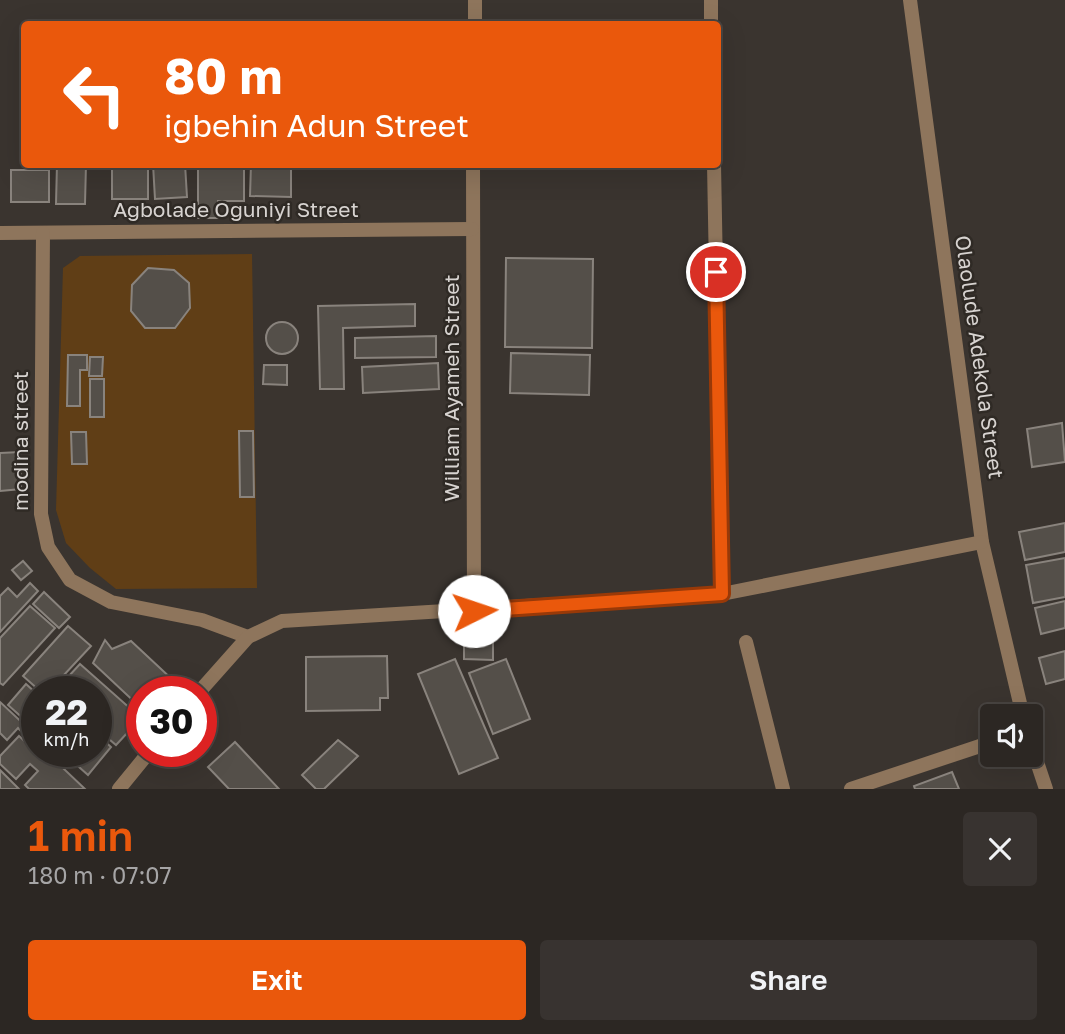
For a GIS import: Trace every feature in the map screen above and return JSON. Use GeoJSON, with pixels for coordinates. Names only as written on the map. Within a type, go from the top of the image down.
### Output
{"type":"FeatureCollection","features":[{"type":"Feature","properties":{"kind":"street"},"geometry":{"type":"LineString","coordinates":[[475,0],[475,21]]}},
{"type":"Feature","properties":{"kind":"street"},"geometry":{"type":"LineString","coordinates":[[711,0],[711,21]]}},
{"type":"Feature","properties":{"kind":"street","name":"Olaolude Adekola Street"},"geometry":{"type":"LineString","coordinates":[[910,0],[982,542],[1020,704]]}},
{"type":"Feature","properties":{"kind":"street","name":"William Ayameh Street"},"geometry":{"type":"LineString","coordinates":[[473,168],[474,611]]}},
{"type":"Feature","properties":{"kind":"street"},"geometry":{"type":"LineString","coordinates":[[714,168],[722,594]]}},
{"type":"Feature","properties":{"kind":"street","name":"Agbolade Oguniyi Street"},"geometry":{"type":"LineString","coordinates":[[0,233],[472,229]]}},
{"type":"Feature","properties":{"kind":"street","name":"modina street"},"geometry":{"type":"LineString","coordinates":[[43,233],[41,514],[48,547],[70,580],[111,602],[202,620],[248,637]]}},
{"type":"Feature","properties":{"kind":"street"},"geometry":{"type":"LineString","coordinates":[[213,676],[248,637],[282,621],[722,594],[982,542]]}},
{"type":"Feature","properties":{"kind":"street"},"geometry":{"type":"LineString","coordinates":[[746,642],[783,789]]}},
{"type":"Feature","properties":{"kind":"street"},"geometry":{"type":"LineString","coordinates":[[851,789],[980,746]]}},
{"type":"Feature","properties":{"kind":"street"},"geometry":{"type":"LineString","coordinates":[[119,789],[137,767]]}},
{"type":"Feature","properties":{"kind":"street"},"geometry":{"type":"LineString","coordinates":[[1038,767],[1045,789]]}},
{"type":"Feature","properties":{"kind":"shaded area"},"geometry":{"type":"Polygon","coordinates":[[[252,254],[257,588],[116,589],[90,568],[66,543],[56,510],[63,268],[80,256],[252,254]]]}},
{"type":"Feature","properties":{"kind":"building"},"geometry":{"type":"Polygon","coordinates":[[[57,168],[86,168],[85,204],[56,204],[57,168]]]}},
{"type":"Feature","properties":{"kind":"building"},"geometry":{"type":"Polygon","coordinates":[[[112,168],[148,168],[148,199],[112,199],[112,168]]]}},
{"type":"Feature","properties":{"kind":"building"},"geometry":{"type":"Polygon","coordinates":[[[153,168],[185,168],[187,197],[155,199],[153,168]]]}},
{"type":"Feature","properties":{"kind":"building"},"geometry":{"type":"Polygon","coordinates":[[[198,168],[244,168],[244,201],[218,201],[218,218],[198,218],[198,168]]]}},
{"type":"Feature","properties":{"kind":"building"},"geometry":{"type":"Polygon","coordinates":[[[251,168],[291,168],[291,197],[250,196],[251,168]]]}},
{"type":"Feature","properties":{"kind":"building"},"geometry":{"type":"Polygon","coordinates":[[[11,170],[49,170],[49,202],[11,202],[11,170]]]}},
{"type":"Feature","properties":{"kind":"building"},"geometry":{"type":"Polygon","coordinates":[[[506,258],[593,259],[592,348],[505,347],[506,258]]]}},
{"type":"Feature","properties":{"kind":"building"},"geometry":{"type":"Polygon","coordinates":[[[148,268],[174,270],[189,283],[190,308],[175,328],[145,328],[131,311],[132,285],[148,268]]]}},
{"type":"Feature","properties":{"kind":"building"},"geometry":{"type":"Polygon","coordinates":[[[415,304],[415,326],[343,328],[344,389],[320,389],[318,306],[415,304]]]}},
{"type":"Feature","properties":{"kind":"building"},"geometry":{"type":"Polygon","coordinates":[[[282,322],[293,327],[298,338],[293,349],[282,354],[271,349],[266,338],[271,327],[282,322]]]}},
{"type":"Feature","properties":{"kind":"building"},"geometry":{"type":"Polygon","coordinates":[[[436,336],[436,357],[355,358],[355,338],[436,336]]]}},
{"type":"Feature","properties":{"kind":"building"},"geometry":{"type":"Polygon","coordinates":[[[511,353],[590,355],[589,395],[510,393],[511,353]]]}},
{"type":"Feature","properties":{"kind":"building"},"geometry":{"type":"Polygon","coordinates":[[[68,355],[87,355],[87,370],[80,370],[80,406],[67,406],[68,355]]]}},
{"type":"Feature","properties":{"kind":"building"},"geometry":{"type":"Polygon","coordinates":[[[90,357],[103,357],[102,376],[89,376],[90,357]]]}},
{"type":"Feature","properties":{"kind":"building"},"geometry":{"type":"Polygon","coordinates":[[[438,363],[439,389],[363,393],[362,367],[438,363]]]}},
{"type":"Feature","properties":{"kind":"building"},"geometry":{"type":"Polygon","coordinates":[[[264,365],[287,365],[287,385],[263,384],[264,365]]]}},
{"type":"Feature","properties":{"kind":"building"},"geometry":{"type":"Polygon","coordinates":[[[90,379],[104,379],[104,417],[90,417],[90,379]]]}},
{"type":"Feature","properties":{"kind":"building"},"geometry":{"type":"Polygon","coordinates":[[[1062,423],[1065,462],[1032,467],[1027,429],[1062,423]]]}},
{"type":"Feature","properties":{"kind":"building"},"geometry":{"type":"Polygon","coordinates":[[[239,431],[253,431],[254,497],[240,497],[239,431]]]}},
{"type":"Feature","properties":{"kind":"building"},"geometry":{"type":"Polygon","coordinates":[[[71,432],[86,432],[87,464],[72,464],[71,432]]]}},
{"type":"Feature","properties":{"kind":"building"},"geometry":{"type":"Polygon","coordinates":[[[20,452],[21,489],[0,491],[0,453],[20,452]]]}},
{"type":"Feature","properties":{"kind":"building"},"geometry":{"type":"Polygon","coordinates":[[[1065,523],[1065,552],[1025,560],[1019,532],[1065,523]]]}},
{"type":"Feature","properties":{"kind":"building"},"geometry":{"type":"Polygon","coordinates":[[[1065,558],[1065,597],[1033,603],[1026,565],[1065,558]]]}},
{"type":"Feature","properties":{"kind":"building"},"geometry":{"type":"Polygon","coordinates":[[[23,561],[32,571],[21,580],[12,570],[23,561]]]}},
{"type":"Feature","properties":{"kind":"building"},"geometry":{"type":"Polygon","coordinates":[[[30,583],[38,591],[0,632],[0,596],[8,588],[17,597],[30,583]]]}},
{"type":"Feature","properties":{"kind":"building"},"geometry":{"type":"Polygon","coordinates":[[[44,592],[70,617],[59,628],[33,604],[44,592]]]}},
{"type":"Feature","properties":{"kind":"building"},"geometry":{"type":"Polygon","coordinates":[[[1065,601],[1065,628],[1041,634],[1035,608],[1065,601]]]}},
{"type":"Feature","properties":{"kind":"building"},"geometry":{"type":"Polygon","coordinates":[[[30,606],[55,628],[3,685],[0,683],[0,638],[30,606]]]}},
{"type":"Feature","properties":{"kind":"building"},"geometry":{"type":"Polygon","coordinates":[[[68,626],[91,646],[63,676],[23,676],[68,626]]]}},
{"type":"Feature","properties":{"kind":"building"},"geometry":{"type":"Polygon","coordinates":[[[105,640],[112,649],[131,641],[169,676],[126,676],[126,694],[112,681],[112,676],[107,676],[93,663],[105,640]]]}},
{"type":"Feature","properties":{"kind":"building"},"geometry":{"type":"Polygon","coordinates":[[[464,642],[493,642],[493,660],[464,659],[464,642]]]}},
{"type":"Feature","properties":{"kind":"building"},"geometry":{"type":"Polygon","coordinates":[[[1065,651],[1065,679],[1046,684],[1039,658],[1065,651]]]}},
{"type":"Feature","properties":{"kind":"building"},"geometry":{"type":"Polygon","coordinates":[[[387,656],[388,698],[380,698],[380,710],[306,711],[306,657],[387,656]]]}},
{"type":"Feature","properties":{"kind":"building"},"geometry":{"type":"Polygon","coordinates":[[[455,659],[498,758],[459,774],[418,674],[455,659]]]}},
{"type":"Feature","properties":{"kind":"building"},"geometry":{"type":"Polygon","coordinates":[[[506,659],[530,719],[493,734],[469,673],[506,659]]]}},
{"type":"Feature","properties":{"kind":"building"},"geometry":{"type":"Polygon","coordinates":[[[80,664],[94,676],[69,676],[80,664]]]}},
{"type":"Feature","properties":{"kind":"building"},"geometry":{"type":"Polygon","coordinates":[[[21,690],[21,717],[8,705],[21,690]]]}},
{"type":"Feature","properties":{"kind":"building"},"geometry":{"type":"Polygon","coordinates":[[[112,692],[126,705],[126,734],[116,745],[112,742],[112,692]]]}},
{"type":"Feature","properties":{"kind":"building"},"geometry":{"type":"Polygon","coordinates":[[[0,702],[21,722],[21,731],[18,728],[7,740],[0,733],[0,702]]]}},
{"type":"Feature","properties":{"kind":"building"},"geometry":{"type":"Polygon","coordinates":[[[19,736],[21,767],[27,767],[16,779],[0,764],[0,756],[19,736]]]}},
{"type":"Feature","properties":{"kind":"building"},"geometry":{"type":"Polygon","coordinates":[[[338,740],[358,756],[324,789],[316,789],[302,775],[338,740]]]}},
{"type":"Feature","properties":{"kind":"building"},"geometry":{"type":"Polygon","coordinates":[[[235,742],[279,789],[229,789],[208,767],[217,767],[217,759],[235,742]]]}},
{"type":"Feature","properties":{"kind":"building"},"geometry":{"type":"Polygon","coordinates":[[[33,767],[62,767],[85,789],[29,789],[25,785],[38,771],[33,767]]]}},
{"type":"Feature","properties":{"kind":"building"},"geometry":{"type":"Polygon","coordinates":[[[79,767],[95,767],[88,775],[79,767]]]}},
{"type":"Feature","properties":{"kind":"building"},"geometry":{"type":"Polygon","coordinates":[[[0,770],[19,789],[0,789],[0,770]]]}},
{"type":"Feature","properties":{"kind":"building"},"geometry":{"type":"Polygon","coordinates":[[[952,772],[959,789],[915,789],[914,786],[952,772]]]}},
{"type":"Feature","properties":{"kind":"route"},"geometry":{"type":"LineString","coordinates":[[474,611],[722,594],[716,272]]}}]}
